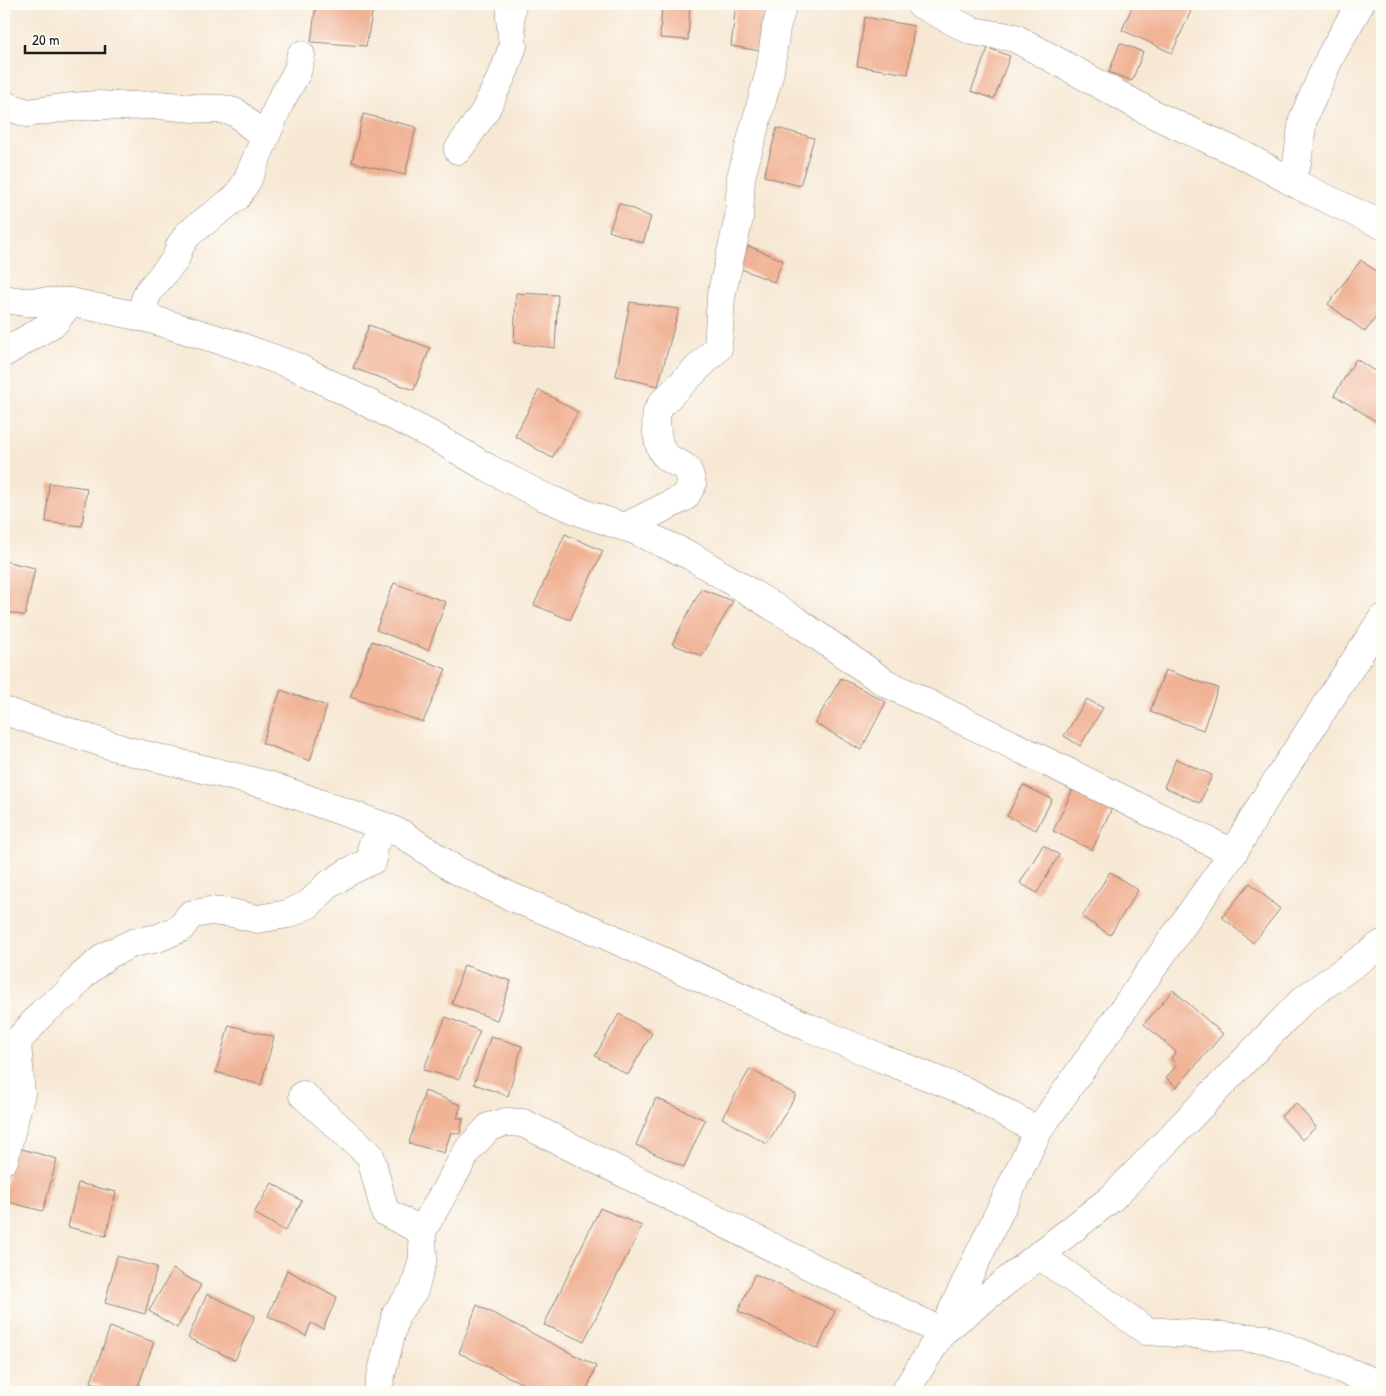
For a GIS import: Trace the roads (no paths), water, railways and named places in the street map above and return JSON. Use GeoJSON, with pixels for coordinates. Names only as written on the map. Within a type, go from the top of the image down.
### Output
{"type":"FeatureCollection","features":[{"type":"Feature","properties":{"kind":"street"},"geometry":{"type":"LineString","coordinates":[[458,150],[485,111],[505,69],[513,46],[510,18],[512,4]]}},
{"type":"Feature","properties":{"kind":"street"},"geometry":{"type":"LineString","coordinates":[[625,527],[685,497],[692,485],[690,473],[684,465],[664,454],[659,444],[657,412],[663,402],[718,348],[721,296],[738,218],[741,177],[770,71],[776,28],[784,4]]}},
{"type":"Feature","properties":{"kind":"street"},"geometry":{"type":"LineString","coordinates":[[920,4],[972,31],[1015,38],[1156,116],[1245,156],[1289,180],[1382,225]]}},
{"type":"Feature","properties":{"kind":"street"},"geometry":{"type":"LineString","coordinates":[[1289,180],[1297,163],[1303,119],[1330,57],[1360,4]]}},
{"type":"Feature","properties":{"kind":"street"},"geometry":{"type":"LineString","coordinates":[[139,316],[148,292],[175,260],[180,246],[188,234],[237,196],[247,181],[280,102],[297,72],[301,55]]}},
{"type":"Feature","properties":{"kind":"street"},"geometry":{"type":"LineString","coordinates":[[4,105],[27,114],[96,105],[158,105],[223,109],[237,113],[250,126],[266,136]]}},
{"type":"Feature","properties":{"kind":"street"},"geometry":{"type":"LineString","coordinates":[[4,299],[24,302],[70,302],[139,316],[232,344],[297,367],[435,437],[542,496],[588,515],[625,527],[692,556],[795,620],[884,682],[1233,853]]}},
{"type":"Feature","properties":{"kind":"street"},"geometry":{"type":"LineString","coordinates":[[4,353],[55,322],[70,302]]}},
{"type":"Feature","properties":{"kind":"street"},"geometry":{"type":"LineString","coordinates":[[905,1392],[942,1332],[1038,1131],[1233,853],[1264,799],[1382,620]]}},
{"type":"Feature","properties":{"kind":"street"},"geometry":{"type":"LineString","coordinates":[[4,711],[125,750],[268,785],[386,827],[402,834],[454,869],[514,898],[603,934],[808,1027],[968,1092],[1038,1131]]}},
{"type":"Feature","properties":{"kind":"street"},"geometry":{"type":"LineString","coordinates":[[4,1160],[21,1093],[17,1042],[44,1011],[68,993],[95,965],[107,955],[133,943],[158,938],[181,928],[190,915],[210,911],[232,912],[257,919],[288,914],[308,904],[328,885],[348,872],[373,860],[372,846],[386,827]]}},
{"type":"Feature","properties":{"kind":"street"},"geometry":{"type":"LineString","coordinates":[[942,1332],[1113,1197],[1303,1000],[1382,944]]}},
{"type":"Feature","properties":{"kind":"street"},"geometry":{"type":"LineString","coordinates":[[303,1095],[370,1155],[385,1212],[422,1230]]}},
{"type":"Feature","properties":{"kind":"street"},"geometry":{"type":"LineString","coordinates":[[377,1392],[396,1314],[414,1290],[422,1258],[422,1230],[468,1150],[489,1127],[506,1122],[523,1123],[942,1332]]}},
{"type":"Feature","properties":{"kind":"street"},"geometry":{"type":"LineString","coordinates":[[1039,1256],[1146,1331],[1266,1339],[1374,1382],[1382,1382]]}}]}
